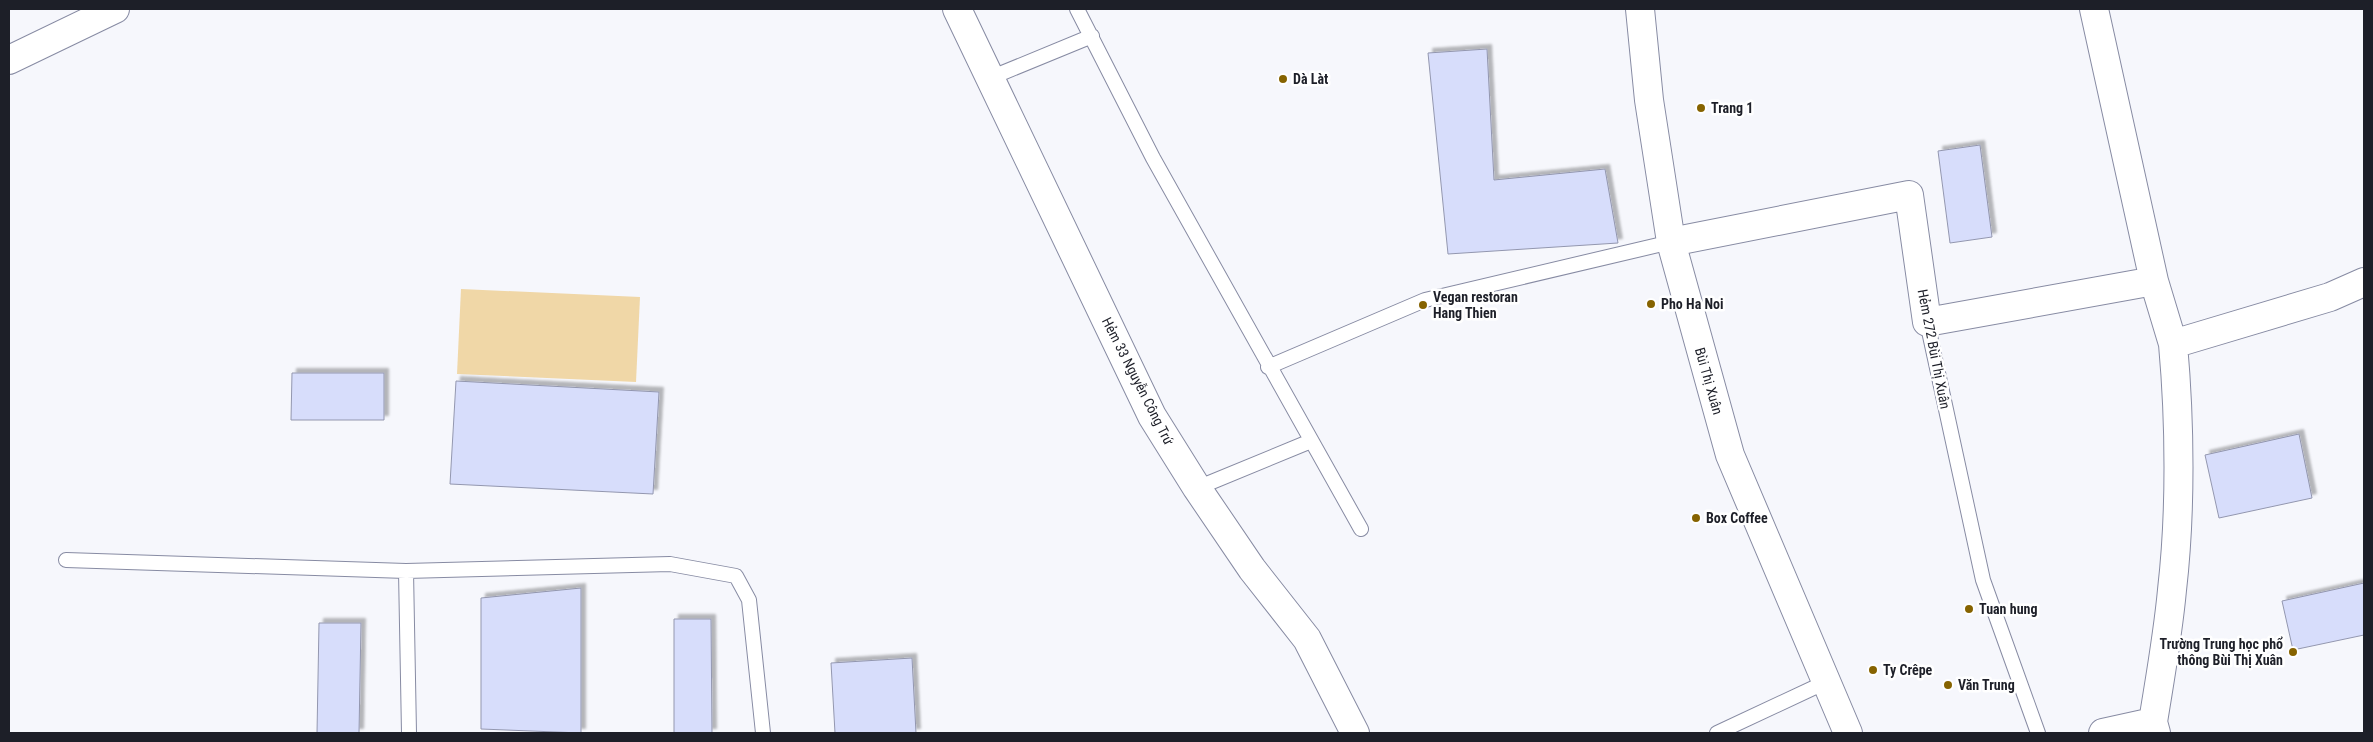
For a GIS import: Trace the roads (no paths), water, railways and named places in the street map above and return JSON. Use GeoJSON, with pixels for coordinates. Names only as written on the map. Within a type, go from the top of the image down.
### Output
{"type":"FeatureCollection","features":[{"type":"Feature","properties":{"kind":"street"},"geometry":{"type":"LineString","coordinates":[[9,60],[114,9]]}},
{"type":"Feature","properties":{"kind":"street","name":"Hẻm 33 Nguyễn Công Trứ"},"geometry":{"type":"LineString","coordinates":[[957,9],[1152,416],[1252,570],[1307,639],[1355,733]]}},
{"type":"Feature","properties":{"kind":"street","name":"Bùi Thị Xuân"},"geometry":{"type":"LineString","coordinates":[[1640,9],[1650,100],[1671,242],[1730,455],[1848,733]]}},
{"type":"Feature","properties":{"kind":"street"},"geometry":{"type":"LineString","coordinates":[[2094,9],[2154,281],[2174,344],[2178,405],[2173,590],[2154,728],[2103,733]]}},
{"type":"Feature","properties":{"kind":"street","name":"Hẻm 272 Bùi Thị Xuân"},"geometry":{"type":"LineString","coordinates":[[1671,242],[1910,195],[1927,322]]}},
{"type":"Feature","properties":{"kind":"street"},"geometry":{"type":"LineString","coordinates":[[1927,322],[2154,281]]}},
{"type":"Feature","properties":{"kind":"street"},"geometry":{"type":"LineString","coordinates":[[2174,344],[2330,296],[2364,282]]}},
{"type":"Feature","properties":{"kind":"lane"},"geometry":{"type":"LineString","coordinates":[[1077,9],[1153,158],[1268,367],[1361,529]]}},
{"type":"Feature","properties":{"kind":"lane"},"geometry":{"type":"LineString","coordinates":[[990,78],[1092,36]]}},
{"type":"Feature","properties":{"kind":"lane"},"geometry":{"type":"LineString","coordinates":[[1268,367],[1425,300],[1671,242]]}},
{"type":"Feature","properties":{"kind":"lane","name":"Hẻm 272 Bùi Thị Xuân"},"geometry":{"type":"LineString","coordinates":[[1927,322],[1983,580],[2038,733]]}},
{"type":"Feature","properties":{"kind":"lane"},"geometry":{"type":"LineString","coordinates":[[1197,488],[1311,441]]}},
{"type":"Feature","properties":{"kind":"lane"},"geometry":{"type":"LineString","coordinates":[[66,560],[406,571],[670,564],[736,576],[749,600],[763,733]]}},
{"type":"Feature","properties":{"kind":"lane"},"geometry":{"type":"LineString","coordinates":[[406,571],[410,733]]}},
{"type":"Feature","properties":{"kind":"lane"},"geometry":{"type":"LineString","coordinates":[[1717,733],[1826,682]]}},
{"type":"Feature","properties":{"kind":"place","name":"Dà Làt"},"geometry":{"type":"Point","coordinates":[1283,79]}},
{"type":"Feature","properties":{"kind":"place","name":"Trang 1"},"geometry":{"type":"Point","coordinates":[1701,108]}},
{"type":"Feature","properties":{"kind":"place","name":"Pho Ha Noi"},"geometry":{"type":"Point","coordinates":[1651,304]}},
{"type":"Feature","properties":{"kind":"place","name":"Vegan restoran Hang Thien"},"geometry":{"type":"Point","coordinates":[1423,305]}},
{"type":"Feature","properties":{"kind":"place","name":"Box Coffee"},"geometry":{"type":"Point","coordinates":[1696,518]}},
{"type":"Feature","properties":{"kind":"place","name":"Tuan hung"},"geometry":{"type":"Point","coordinates":[1969,609]}},
{"type":"Feature","properties":{"kind":"place","name":"Trường Trung học phổ thông Bùi Thị Xuân"},"geometry":{"type":"Point","coordinates":[2293,652]}},
{"type":"Feature","properties":{"kind":"place","name":"Ty Crêpe"},"geometry":{"type":"Point","coordinates":[1873,670]}},
{"type":"Feature","properties":{"kind":"place","name":"Văn Trung"},"geometry":{"type":"Point","coordinates":[1948,685]}}]}
